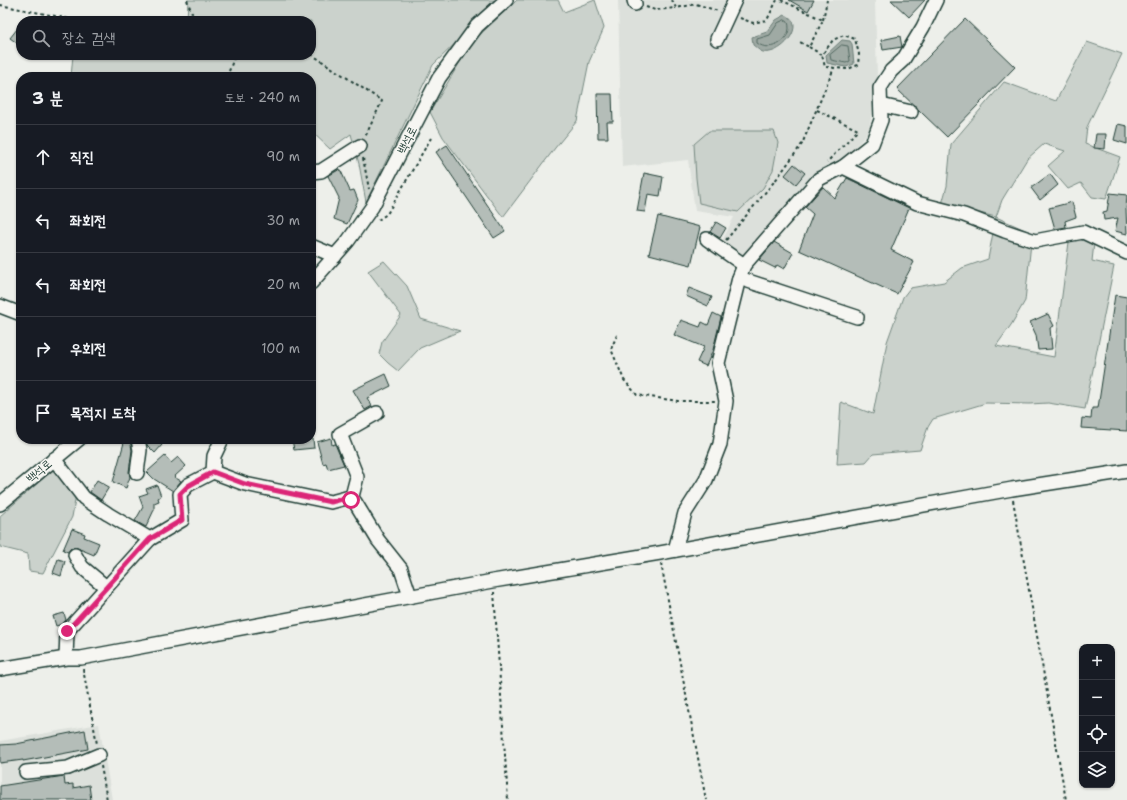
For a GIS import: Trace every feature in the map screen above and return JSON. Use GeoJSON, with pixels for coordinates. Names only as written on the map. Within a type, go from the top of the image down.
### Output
{"type":"FeatureCollection","features":[{"type":"Feature","properties":{"kind":"street","name":"백석로"},"geometry":{"type":"LineString","coordinates":[[316,277],[348,241],[372,207],[439,78],[477,26],[506,0]]}},
{"type":"Feature","properties":{"kind":"street"},"geometry":{"type":"LineString","coordinates":[[717,39],[735,0]]}},
{"type":"Feature","properties":{"kind":"street"},"geometry":{"type":"LineString","coordinates":[[675,550],[685,513],[706,480],[720,444],[726,400],[718,363],[738,278],[744,264],[819,179],[843,167],[872,144],[881,120],[880,88],[891,71],[903,60],[923,27],[936,0]]}},
{"type":"Feature","properties":{"kind":"street"},"geometry":{"type":"LineString","coordinates":[[881,105],[911,112]]}},
{"type":"Feature","properties":{"kind":"street"},"geometry":{"type":"LineString","coordinates":[[316,171],[320,171],[360,146]]}},
{"type":"Feature","properties":{"kind":"street"},"geometry":{"type":"LineString","coordinates":[[843,167],[917,203],[964,215],[1035,241],[1083,232],[1127,253]]}},
{"type":"Feature","properties":{"kind":"street"},"geometry":{"type":"LineString","coordinates":[[707,239],[744,264]]}},
{"type":"Feature","properties":{"kind":"street"},"geometry":{"type":"LineString","coordinates":[[316,248],[335,256]]}},
{"type":"Feature","properties":{"kind":"street"},"geometry":{"type":"LineString","coordinates":[[738,278],[857,317]]}},
{"type":"Feature","properties":{"kind":"street"},"geometry":{"type":"LineString","coordinates":[[0,306],[16,312]]}},
{"type":"Feature","properties":{"kind":"street"},"geometry":{"type":"LineString","coordinates":[[351,500],[357,478],[340,434],[377,413]]}},
{"type":"Feature","properties":{"kind":"street","name":"백석로"},"geometry":{"type":"LineString","coordinates":[[0,504],[73,444]]}},
{"type":"Feature","properties":{"kind":"street"},"geometry":{"type":"LineString","coordinates":[[137,473],[140,450],[139,444]]}},
{"type":"Feature","properties":{"kind":"street"},"geometry":{"type":"LineString","coordinates":[[213,472],[214,456],[220,444]]}},
{"type":"Feature","properties":{"kind":"street"},"geometry":{"type":"LineString","coordinates":[[54,459],[84,498],[150,539]]}},
{"type":"Feature","properties":{"kind":"street"},"geometry":{"type":"LineString","coordinates":[[0,669],[66,658],[81,658],[493,581],[660,553],[1012,489],[1127,471]]}},
{"type":"Feature","properties":{"kind":"street"},"geometry":{"type":"LineString","coordinates":[[66,658],[67,631],[150,539],[182,520],[180,494],[188,486],[213,472],[245,484],[331,502],[346,498],[355,502],[378,540],[401,569],[410,596]]}},
{"type":"Feature","properties":{"kind":"street"},"geometry":{"type":"LineString","coordinates":[[75,555],[82,568],[106,587]]}},
{"type":"Feature","properties":{"kind":"street"},"geometry":{"type":"LineString","coordinates":[[26,772],[68,768],[99,755]]}},
{"type":"Feature","properties":{"kind":"path"},"geometry":{"type":"LineString","coordinates":[[187,0],[193,16]]}},
{"type":"Feature","properties":{"kind":"path"},"geometry":{"type":"LineString","coordinates":[[672,0],[676,8]]}},
{"type":"Feature","properties":{"kind":"path"},"geometry":{"type":"LineString","coordinates":[[635,2],[655,10],[696,4],[753,23],[767,20],[777,0]]}},
{"type":"Feature","properties":{"kind":"path"},"geometry":{"type":"LineString","coordinates":[[781,0],[823,20]]}},
{"type":"Feature","properties":{"kind":"path"},"geometry":{"type":"LineString","coordinates":[[809,47],[823,20],[827,0]]}},
{"type":"Feature","properties":{"kind":"path"},"geometry":{"type":"LineString","coordinates":[[0,5],[55,16]]}},
{"type":"Feature","properties":{"kind":"path"},"geometry":{"type":"LineString","coordinates":[[798,41],[822,55],[826,67],[848,69],[858,65],[859,54],[855,39],[844,35],[833,40],[822,55]]}},
{"type":"Feature","properties":{"kind":"path"},"geometry":{"type":"LineString","coordinates":[[316,57],[382,101],[360,146],[372,207]]}},
{"type":"Feature","properties":{"kind":"path"},"geometry":{"type":"LineString","coordinates":[[229,72],[233,60]]}},
{"type":"Feature","properties":{"kind":"path"},"geometry":{"type":"LineString","coordinates":[[726,241],[778,177],[802,144],[834,68]]}},
{"type":"Feature","properties":{"kind":"path"},"geometry":{"type":"LineString","coordinates":[[817,110],[858,130],[826,162]]}},
{"type":"Feature","properties":{"kind":"path"},"geometry":{"type":"LineString","coordinates":[[375,222],[387,214],[431,138]]}},
{"type":"Feature","properties":{"kind":"path"},"geometry":{"type":"LineString","coordinates":[[617,335],[611,349],[624,380],[637,396],[678,401],[726,400]]}},
{"type":"Feature","properties":{"kind":"path"},"geometry":{"type":"LineString","coordinates":[[1012,489],[1066,800]]}},
{"type":"Feature","properties":{"kind":"path"},"geometry":{"type":"LineString","coordinates":[[660,553],[706,800]]}},
{"type":"Feature","properties":{"kind":"path"},"geometry":{"type":"LineString","coordinates":[[493,581],[508,800]]}},
{"type":"Feature","properties":{"kind":"path"},"geometry":{"type":"LineString","coordinates":[[81,658],[107,800]]}},
{"type":"Feature","properties":{"kind":"shaded area"},"geometry":{"type":"Polygon","coordinates":[[[188,0],[500,0],[433,65],[366,202],[359,164],[351,134],[330,149],[316,136],[316,72],[71,72],[73,60],[316,60],[316,16],[187,16],[188,0]]]}},
{"type":"Feature","properties":{"kind":"shaded area"},"geometry":{"type":"Polygon","coordinates":[[[517,0],[558,0],[564,12],[595,0],[604,28],[589,62],[577,121],[503,217],[443,137],[430,112],[472,42],[517,0]]]}},
{"type":"Feature","properties":{"kind":"shaded area"},"geometry":{"type":"Polygon","coordinates":[[[618,0],[875,0],[877,78],[869,132],[849,154],[823,171],[745,257],[721,243],[734,217],[695,211],[688,160],[622,167],[618,0]]]}},
{"type":"Feature","properties":{"kind":"shaded area"},"geometry":{"type":"Polygon","coordinates":[[[1087,42],[1122,54],[1087,127],[1085,144],[1120,157],[1106,199],[1092,197],[1081,183],[1068,189],[1048,166],[1065,151],[1044,144],[1027,159],[1002,200],[996,217],[942,204],[947,186],[951,144],[1004,82],[1056,101],[1087,42]]]}},
{"type":"Feature","properties":{"kind":"shaded area"},"geometry":{"type":"Polygon","coordinates":[[[709,131],[774,131],[778,143],[773,170],[763,188],[738,212],[699,203],[694,144],[709,131]]]}},
{"type":"Feature","properties":{"kind":"shaded area"},"geometry":{"type":"Polygon","coordinates":[[[996,217],[1032,233],[1025,301],[1011,325],[996,346],[1054,357],[1069,242],[1082,238],[1094,243],[1092,261],[1114,266],[1085,409],[1048,403],[986,403],[933,419],[928,427],[920,450],[873,454],[866,462],[837,464],[841,402],[873,414],[887,342],[903,297],[910,288],[944,282],[962,268],[988,259],[996,217]]]}},
{"type":"Feature","properties":{"kind":"shaded area"},"geometry":{"type":"Polygon","coordinates":[[[384,261],[407,286],[421,319],[460,331],[420,348],[398,371],[379,354],[382,342],[401,315],[368,271],[384,261]]]}},
{"type":"Feature","properties":{"kind":"shaded area"},"geometry":{"type":"Polygon","coordinates":[[[54,469],[76,495],[72,517],[43,573],[29,571],[28,554],[0,547],[0,516],[54,469]]]}},
{"type":"Feature","properties":{"kind":"shaded area"},"geometry":{"type":"Polygon","coordinates":[[[99,724],[112,800],[0,800],[0,741],[99,724]]]}},
{"type":"Feature","properties":{"kind":"water"},"geometry":{"type":"Polygon","coordinates":[[[785,15],[791,19],[794,25],[790,38],[784,44],[778,49],[770,52],[763,52],[753,45],[752,37],[767,32],[776,20],[785,15]]]}},
{"type":"Feature","properties":{"kind":"water"},"geometry":{"type":"Polygon","coordinates":[[[842,40],[850,41],[852,44],[854,64],[846,67],[827,63],[826,55],[842,40]]]}},
{"type":"Feature","properties":{"kind":"building"},"geometry":{"type":"Polygon","coordinates":[[[789,0],[814,0],[808,11],[789,0]]]}},
{"type":"Feature","properties":{"kind":"building"},"geometry":{"type":"Polygon","coordinates":[[[891,0],[925,0],[909,17],[891,0]]]}},
{"type":"Feature","properties":{"kind":"building"},"geometry":{"type":"Polygon","coordinates":[[[965,19],[1015,67],[947,137],[897,89],[965,19]]]}},
{"type":"Feature","properties":{"kind":"building"},"geometry":{"type":"Polygon","coordinates":[[[16,30],[16,42],[10,38],[16,30]]]}},
{"type":"Feature","properties":{"kind":"building"},"geometry":{"type":"Polygon","coordinates":[[[900,36],[902,47],[883,50],[881,40],[900,36]]]}},
{"type":"Feature","properties":{"kind":"building"},"geometry":{"type":"Polygon","coordinates":[[[597,94],[612,94],[613,122],[607,122],[608,138],[598,138],[597,94]]]}},
{"type":"Feature","properties":{"kind":"building"},"geometry":{"type":"Polygon","coordinates":[[[1118,124],[1127,126],[1127,144],[1114,140],[1118,124]]]}},
{"type":"Feature","properties":{"kind":"building"},"geometry":{"type":"Polygon","coordinates":[[[1096,134],[1106,134],[1105,149],[1094,148],[1096,134]]]}},
{"type":"Feature","properties":{"kind":"building"},"geometry":{"type":"Polygon","coordinates":[[[447,145],[505,231],[494,238],[436,152],[447,145]]]}},
{"type":"Feature","properties":{"kind":"building"},"geometry":{"type":"Polygon","coordinates":[[[794,164],[805,173],[796,184],[785,175],[794,164]]]}},
{"type":"Feature","properties":{"kind":"building"},"geometry":{"type":"Polygon","coordinates":[[[340,169],[350,191],[354,190],[358,200],[347,224],[334,219],[339,198],[328,176],[340,169]]]}},
{"type":"Feature","properties":{"kind":"building"},"geometry":{"type":"Polygon","coordinates":[[[644,173],[663,177],[660,196],[648,194],[645,212],[637,211],[644,173]]]}},
{"type":"Feature","properties":{"kind":"building"},"geometry":{"type":"Polygon","coordinates":[[[1050,174],[1058,185],[1040,200],[1031,188],[1050,174]]]}},
{"type":"Feature","properties":{"kind":"building"},"geometry":{"type":"Polygon","coordinates":[[[847,178],[909,208],[891,250],[914,262],[897,294],[799,250],[813,214],[805,207],[823,187],[835,198],[847,178]]]}},
{"type":"Feature","properties":{"kind":"building"},"geometry":{"type":"Polygon","coordinates":[[[1110,193],[1127,195],[1127,234],[1115,231],[1118,218],[1104,220],[1103,212],[1107,211],[1110,193]]]}},
{"type":"Feature","properties":{"kind":"building"},"geometry":{"type":"Polygon","coordinates":[[[1072,202],[1076,217],[1065,221],[1066,227],[1055,229],[1049,208],[1072,202]]]}},
{"type":"Feature","properties":{"kind":"building"},"geometry":{"type":"Polygon","coordinates":[[[658,216],[700,227],[691,265],[649,254],[658,216]]]}},
{"type":"Feature","properties":{"kind":"building"},"geometry":{"type":"Polygon","coordinates":[[[716,222],[726,228],[720,238],[710,232],[716,222]]]}},
{"type":"Feature","properties":{"kind":"building"},"geometry":{"type":"Polygon","coordinates":[[[774,242],[793,253],[784,269],[777,265],[775,268],[759,260],[774,242]]]}},
{"type":"Feature","properties":{"kind":"building"},"geometry":{"type":"Polygon","coordinates":[[[689,288],[712,297],[708,306],[686,296],[689,288]]]}},
{"type":"Feature","properties":{"kind":"building"},"geometry":{"type":"Polygon","coordinates":[[[1115,295],[1127,297],[1127,431],[1081,428],[1082,418],[1091,419],[1092,408],[1098,408],[1115,295]]]}},
{"type":"Feature","properties":{"kind":"building"},"geometry":{"type":"Polygon","coordinates":[[[713,313],[721,317],[713,350],[706,366],[697,362],[704,347],[674,335],[681,320],[700,327],[702,322],[708,325],[713,313]]]}},
{"type":"Feature","properties":{"kind":"building"},"geometry":{"type":"Polygon","coordinates":[[[1048,314],[1054,326],[1050,328],[1052,349],[1038,350],[1036,335],[1030,322],[1048,314]]]}},
{"type":"Feature","properties":{"kind":"building"},"geometry":{"type":"Polygon","coordinates":[[[386,374],[391,386],[367,398],[372,406],[365,410],[353,390],[386,374]]]}},
{"type":"Feature","properties":{"kind":"building"},"geometry":{"type":"Polygon","coordinates":[[[331,438],[332,445],[335,444],[344,465],[328,469],[326,463],[323,464],[317,442],[331,438]]]}},
{"type":"Feature","properties":{"kind":"building"},"geometry":{"type":"Polygon","coordinates":[[[124,444],[131,444],[132,450],[129,472],[130,477],[126,488],[113,482],[124,444]]]}},
{"type":"Feature","properties":{"kind":"building"},"geometry":{"type":"Polygon","coordinates":[[[147,444],[162,445],[155,453],[147,444]]]}},
{"type":"Feature","properties":{"kind":"building"},"geometry":{"type":"Polygon","coordinates":[[[293,444],[314,444],[314,448],[294,450],[293,444]]]}},
{"type":"Feature","properties":{"kind":"building"},"geometry":{"type":"Polygon","coordinates":[[[165,456],[171,463],[178,457],[186,466],[174,477],[181,481],[173,491],[154,479],[147,472],[165,456]]]}},
{"type":"Feature","properties":{"kind":"building"},"geometry":{"type":"Polygon","coordinates":[[[97,480],[109,487],[101,500],[90,492],[97,480]]]}},
{"type":"Feature","properties":{"kind":"building"},"geometry":{"type":"Polygon","coordinates":[[[157,485],[161,496],[158,498],[159,501],[154,503],[154,510],[146,527],[135,521],[143,507],[139,496],[148,493],[146,489],[157,485]]]}},
{"type":"Feature","properties":{"kind":"building"},"geometry":{"type":"Polygon","coordinates":[[[72,529],[85,534],[84,537],[99,543],[94,555],[75,547],[71,548],[68,552],[63,550],[72,529]]]}},
{"type":"Feature","properties":{"kind":"building"},"geometry":{"type":"Polygon","coordinates":[[[58,559],[65,561],[61,576],[53,573],[58,559]]]}},
{"type":"Feature","properties":{"kind":"building"},"geometry":{"type":"Polygon","coordinates":[[[64,613],[66,620],[62,624],[56,626],[53,616],[64,613]]]}},
{"type":"Feature","properties":{"kind":"building"},"geometry":{"type":"Polygon","coordinates":[[[85,730],[88,749],[23,761],[0,763],[0,745],[16,744],[85,730]]]}},
{"type":"Feature","properties":{"kind":"building"},"geometry":{"type":"Polygon","coordinates":[[[64,776],[65,785],[73,784],[73,788],[89,785],[91,800],[0,800],[0,786],[64,776]]]}},
{"type":"Feature","properties":{"kind":"route"},"geometry":{"type":"LineString","coordinates":[[67,631],[150,539],[182,520],[180,494],[188,486],[213,472],[245,484],[331,502],[346,498],[351,500]]}}]}
